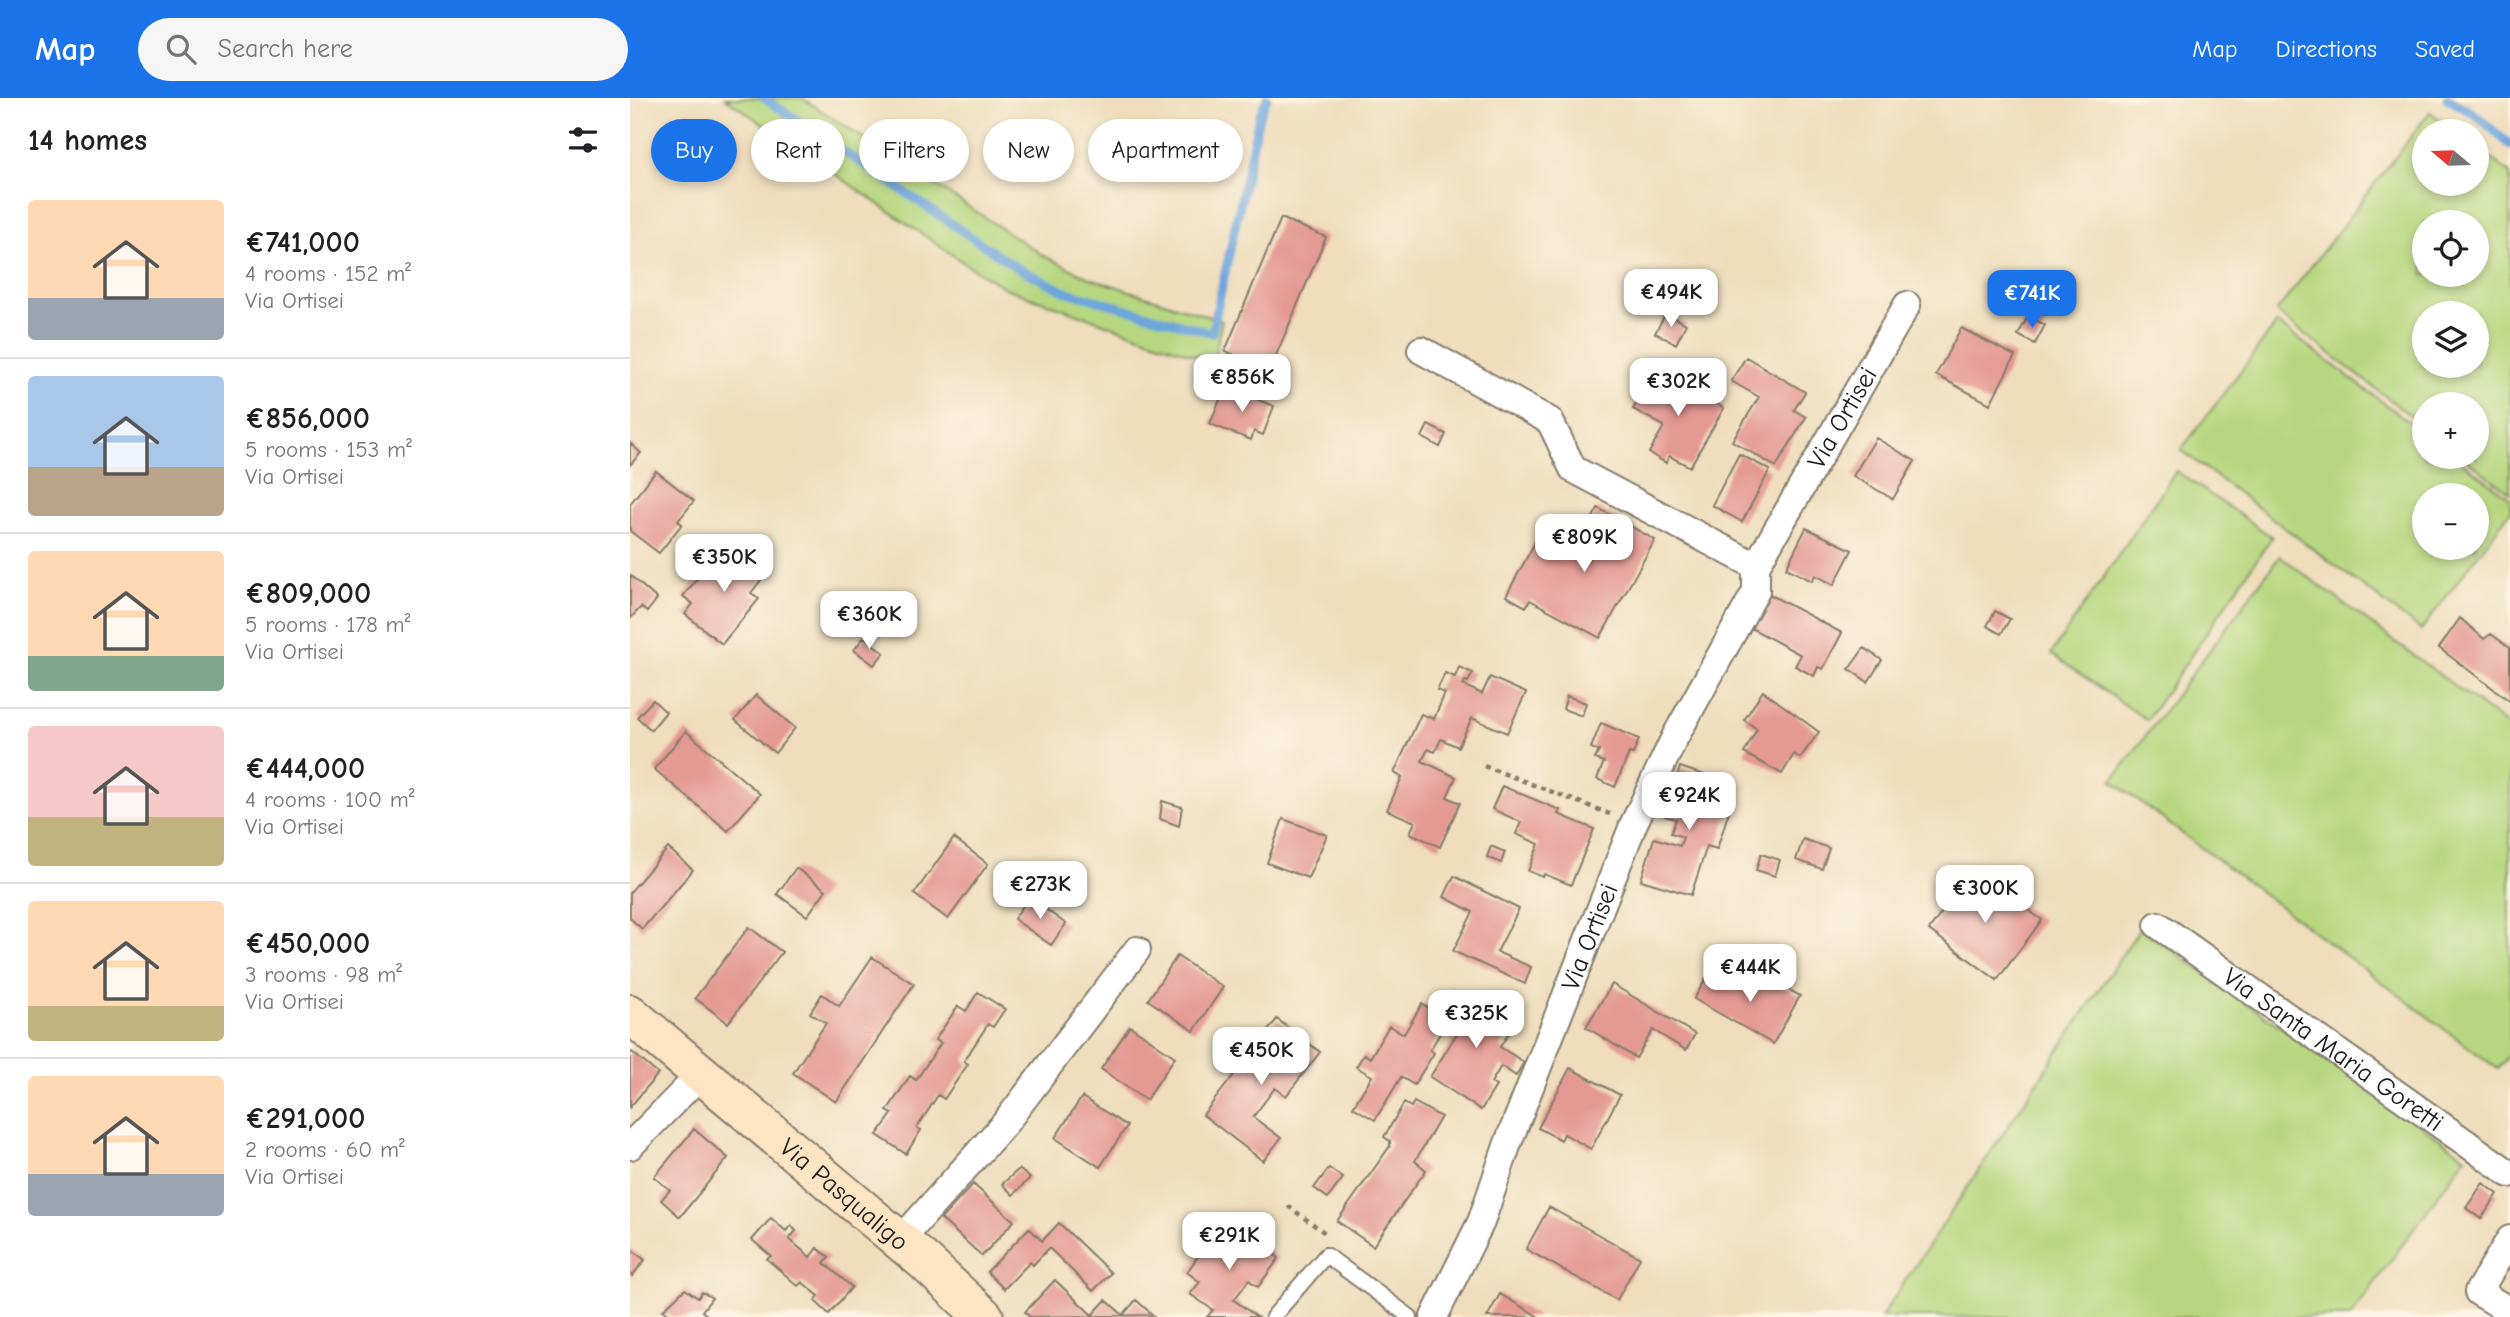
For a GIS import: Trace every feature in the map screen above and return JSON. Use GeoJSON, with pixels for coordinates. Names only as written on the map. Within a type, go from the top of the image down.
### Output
{"type":"FeatureCollection","features":[{"type":"Feature","properties":{"kind":"street","name":"Via Ortisei"},"geometry":{"type":"LineString","coordinates":[[1434,1317],[1480,1222],[1512,1130],[1633,823],[1675,737],[1756,591],[1756,566],[1907,305]]}},
{"type":"Feature","properties":{"kind":"street"},"geometry":{"type":"LineString","coordinates":[[1421,350],[1550,421],[1573,469],[1756,566]]}},
{"type":"Feature","properties":{"kind":"street","name":"Via Santa Maria Goretti"},"geometry":{"type":"LineString","coordinates":[[2158,925],[2510,1174]]}},
{"type":"Feature","properties":{"kind":"street"},"geometry":{"type":"LineString","coordinates":[[900,1241],[1006,1122],[1137,950]]}},
{"type":"Feature","properties":{"kind":"street","name":"Via Pasqualigo"},"geometry":{"type":"LineString","coordinates":[[630,1014],[900,1241],[984,1317]]}},
{"type":"Feature","properties":{"kind":"street"},"geometry":{"type":"LineString","coordinates":[[630,1146],[701,1074]]}},
{"type":"Feature","properties":{"kind":"street"},"geometry":{"type":"LineString","coordinates":[[2510,1239],[2478,1292],[2510,1311]]}},
{"type":"Feature","properties":{"kind":"lane"},"geometry":{"type":"LineString","coordinates":[[1273,1317],[1326,1255],[1410,1317]]}},
{"type":"Feature","properties":{"kind":"path"},"geometry":{"type":"LineString","coordinates":[[1484,766],[1633,823]]}},
{"type":"Feature","properties":{"kind":"green space"},"geometry":{"type":"Polygon","coordinates":[[[725,98],[802,98],[834,119],[755,119],[725,98]]]}},
{"type":"Feature","properties":{"kind":"green space"},"geometry":{"type":"Polygon","coordinates":[[[2430,112],[2440,119],[2425,119],[2430,112]]]}},
{"type":"Feature","properties":{"kind":"green space"},"geometry":{"type":"Polygon","coordinates":[[[845,126],[859,135],[859,182],[931,182],[1044,256],[1090,278],[1222,321],[1213,362],[1005,288],[845,181],[845,126]]]}},
{"type":"Feature","properties":{"kind":"green space"},"geometry":{"type":"Polygon","coordinates":[[[2412,135],[2412,196],[2489,196],[2489,157],[2510,173],[2510,493],[2479,469],[2489,469],[2489,392],[2412,392],[2412,417],[2276,312],[2412,135]]]}},
{"type":"Feature","properties":{"kind":"green space"},"geometry":{"type":"Polygon","coordinates":[[[2277,323],[2412,424],[2412,469],[2471,469],[2510,498],[2510,512],[2489,540],[2489,483],[2412,483],[2412,560],[2474,560],[2421,630],[2181,450],[2277,323]]]}},
{"type":"Feature","properties":{"kind":"green space"},"geometry":{"type":"Polygon","coordinates":[[[2176,471],[2272,537],[2147,720],[2051,654],[2176,471]]]}},
{"type":"Feature","properties":{"kind":"green space"},"geometry":{"type":"Polygon","coordinates":[[[2280,556],[2510,727],[2510,1053],[2498,1069],[2112,781],[2280,556]]]}},
{"type":"Feature","properties":{"kind":"green space"},"geometry":{"type":"Polygon","coordinates":[[[2140,928],[2466,1157],[2350,1317],[1881,1317],[2140,928]]]}},
{"type":"Feature","properties":{"kind":"building"},"geometry":{"type":"Polygon","coordinates":[[[1281,218],[1326,237],[1270,370],[1225,351],[1281,218]]]}},
{"type":"Feature","properties":{"kind":"building"},"geometry":{"type":"Polygon","coordinates":[[[1666,313],[1686,324],[1676,344],[1655,333],[1666,313]]]}},
{"type":"Feature","properties":{"kind":"building"},"geometry":{"type":"Polygon","coordinates":[[[2028,316],[2045,325],[2035,344],[2018,335],[2028,316]]]}},
{"type":"Feature","properties":{"kind":"building"},"geometry":{"type":"Polygon","coordinates":[[[1961,328],[2015,356],[1990,404],[1936,375],[1961,328]]]}},
{"type":"Feature","properties":{"kind":"building"},"geometry":{"type":"Polygon","coordinates":[[[1746,357],[1805,392],[1794,410],[1806,417],[1776,467],[1732,441],[1759,397],[1731,381],[1746,357]]]}},
{"type":"Feature","properties":{"kind":"building"},"geometry":{"type":"Polygon","coordinates":[[[1656,369],[1724,408],[1690,467],[1669,456],[1666,463],[1649,453],[1664,426],[1633,409],[1656,369]]]}},
{"type":"Feature","properties":{"kind":"building"},"geometry":{"type":"Polygon","coordinates":[[[1225,387],[1274,406],[1263,435],[1254,431],[1251,440],[1210,424],[1225,387]]]}},
{"type":"Feature","properties":{"kind":"building"},"geometry":{"type":"Polygon","coordinates":[[[1428,425],[1446,434],[1440,447],[1422,437],[1428,425]]]}},
{"type":"Feature","properties":{"kind":"building"},"geometry":{"type":"Polygon","coordinates":[[[1876,438],[1915,461],[1893,499],[1853,476],[1876,438]]]}},
{"type":"Feature","properties":{"kind":"building"},"geometry":{"type":"Polygon","coordinates":[[[630,443],[641,453],[630,465],[630,443]]]}},
{"type":"Feature","properties":{"kind":"building"},"geometry":{"type":"Polygon","coordinates":[[[1739,454],[1770,470],[1742,522],[1712,505],[1739,454]]]}},
{"type":"Feature","properties":{"kind":"building"},"geometry":{"type":"Polygon","coordinates":[[[656,471],[694,501],[678,521],[682,524],[659,553],[630,531],[630,504],[656,471]]]}},
{"type":"Feature","properties":{"kind":"building"},"geometry":{"type":"Polygon","coordinates":[[[1598,508],[1655,540],[1600,638],[1530,600],[1526,607],[1506,596],[1540,533],[1554,540],[1548,552],[1554,556],[1557,550],[1577,561],[1580,556],[1588,560],[1594,549],[1580,541],[1598,508]]]}},
{"type":"Feature","properties":{"kind":"building"},"geometry":{"type":"Polygon","coordinates":[[[1806,528],[1852,550],[1834,585],[1815,575],[1812,581],[1786,568],[1806,528]]]}},
{"type":"Feature","properties":{"kind":"building"},"geometry":{"type":"Polygon","coordinates":[[[726,543],[765,575],[751,593],[759,599],[722,644],[685,614],[693,604],[683,596],[726,543]]]}},
{"type":"Feature","properties":{"kind":"building"},"geometry":{"type":"Polygon","coordinates":[[[630,575],[657,599],[647,612],[641,607],[630,619],[630,575]]]}},
{"type":"Feature","properties":{"kind":"building"},"geometry":{"type":"Polygon","coordinates":[[[1767,593],[1842,633],[1823,669],[1818,667],[1814,676],[1795,666],[1801,655],[1751,628],[1767,593]]]}},
{"type":"Feature","properties":{"kind":"building"},"geometry":{"type":"Polygon","coordinates":[[[1995,611],[2010,619],[2001,634],[1987,626],[1995,611]]]}},
{"type":"Feature","properties":{"kind":"building"},"geometry":{"type":"Polygon","coordinates":[[[2460,618],[2484,639],[2491,634],[2510,648],[2510,701],[2439,648],[2460,618]]]}},
{"type":"Feature","properties":{"kind":"building"},"geometry":{"type":"Polygon","coordinates":[[[864,637],[884,653],[874,665],[854,650],[864,637]]]}},
{"type":"Feature","properties":{"kind":"building"},"geometry":{"type":"Polygon","coordinates":[[[1864,648],[1882,660],[1868,682],[1849,669],[1864,648]]]}},
{"type":"Feature","properties":{"kind":"building"},"geometry":{"type":"Polygon","coordinates":[[[1459,667],[1473,673],[1463,685],[1482,694],[1490,677],[1526,693],[1507,733],[1472,718],[1458,747],[1441,739],[1435,752],[1428,749],[1422,761],[1456,777],[1447,797],[1460,803],[1440,847],[1410,833],[1415,822],[1387,810],[1402,777],[1394,773],[1421,714],[1434,719],[1445,693],[1437,690],[1445,673],[1455,677],[1459,667]]]}},
{"type":"Feature","properties":{"kind":"building"},"geometry":{"type":"Polygon","coordinates":[[[1763,691],[1819,732],[1800,758],[1794,754],[1782,774],[1744,753],[1757,729],[1744,720],[1763,691]]]}},
{"type":"Feature","properties":{"kind":"building"},"geometry":{"type":"Polygon","coordinates":[[[756,695],[795,728],[775,753],[735,720],[756,695]]]}},
{"type":"Feature","properties":{"kind":"building"},"geometry":{"type":"Polygon","coordinates":[[[1567,696],[1586,703],[1582,716],[1563,709],[1567,696]]]}},
{"type":"Feature","properties":{"kind":"building"},"geometry":{"type":"Polygon","coordinates":[[[653,700],[666,712],[651,730],[637,717],[653,700]]]}},
{"type":"Feature","properties":{"kind":"building"},"geometry":{"type":"Polygon","coordinates":[[[1601,723],[1639,739],[1633,754],[1629,753],[1615,787],[1597,779],[1604,762],[1595,759],[1599,751],[1591,748],[1601,723]]]}},
{"type":"Feature","properties":{"kind":"building"},"geometry":{"type":"Polygon","coordinates":[[[686,731],[760,794],[728,831],[654,769],[686,731]]]}},
{"type":"Feature","properties":{"kind":"building"},"geometry":{"type":"Polygon","coordinates":[[[1680,767],[1716,779],[1713,788],[1734,795],[1717,849],[1707,846],[1691,895],[1641,880],[1654,838],[1680,846],[1683,837],[1671,833],[1676,819],[1665,816],[1680,767]]]}},
{"type":"Feature","properties":{"kind":"building"},"geometry":{"type":"Polygon","coordinates":[[[1502,786],[1560,810],[1558,814],[1594,829],[1571,885],[1544,874],[1543,877],[1528,871],[1539,844],[1516,834],[1521,822],[1492,809],[1502,786]]]}},
{"type":"Feature","properties":{"kind":"building"},"geometry":{"type":"Polygon","coordinates":[[[1162,801],[1182,807],[1179,826],[1160,819],[1162,801]]]}},
{"type":"Feature","properties":{"kind":"building"},"geometry":{"type":"Polygon","coordinates":[[[1283,819],[1327,835],[1308,878],[1267,863],[1283,819]]]}},
{"type":"Feature","properties":{"kind":"building"},"geometry":{"type":"Polygon","coordinates":[[[954,838],[988,864],[948,919],[914,894],[954,838]]]}},
{"type":"Feature","properties":{"kind":"building"},"geometry":{"type":"Polygon","coordinates":[[[1803,839],[1829,848],[1822,869],[1796,860],[1803,839]]]}},
{"type":"Feature","properties":{"kind":"building"},"geometry":{"type":"Polygon","coordinates":[[[1491,846],[1505,852],[1501,863],[1487,857],[1491,846]]]}},
{"type":"Feature","properties":{"kind":"building"},"geometry":{"type":"Polygon","coordinates":[[[668,848],[693,870],[642,929],[630,918],[630,892],[668,848]]]}},
{"type":"Feature","properties":{"kind":"building"},"geometry":{"type":"Polygon","coordinates":[[[1761,854],[1780,860],[1775,876],[1756,870],[1761,854]]]}},
{"type":"Feature","properties":{"kind":"building"},"geometry":{"type":"Polygon","coordinates":[[[796,868],[826,890],[807,916],[777,894],[796,868]]]}},
{"type":"Feature","properties":{"kind":"building"},"geometry":{"type":"Polygon","coordinates":[[[1973,870],[2042,920],[1997,980],[1929,930],[1973,870]]]}},
{"type":"Feature","properties":{"kind":"building"},"geometry":{"type":"Polygon","coordinates":[[[1454,876],[1519,909],[1497,952],[1531,967],[1525,984],[1453,951],[1473,912],[1444,897],[1454,876]]]}},
{"type":"Feature","properties":{"kind":"building"},"geometry":{"type":"Polygon","coordinates":[[[1029,897],[1066,924],[1051,945],[1014,919],[1029,897]]]}},
{"type":"Feature","properties":{"kind":"building"},"geometry":{"type":"Polygon","coordinates":[[[749,927],[782,952],[728,1023],[695,998],[749,927]]]}},
{"type":"Feature","properties":{"kind":"building"},"geometry":{"type":"Polygon","coordinates":[[[1177,956],[1223,987],[1194,1031],[1148,1000],[1177,956]]]}},
{"type":"Feature","properties":{"kind":"building"},"geometry":{"type":"Polygon","coordinates":[[[872,957],[914,984],[836,1102],[793,1073],[826,1023],[810,1013],[822,994],[839,1006],[872,957]]]}},
{"type":"Feature","properties":{"kind":"building"},"geometry":{"type":"Polygon","coordinates":[[[1745,972],[1770,987],[1773,981],[1800,996],[1773,1044],[1694,999],[1707,977],[1718,984],[1723,974],[1738,983],[1745,972]]]}},
{"type":"Feature","properties":{"kind":"building"},"geometry":{"type":"Polygon","coordinates":[[[1612,984],[1695,1034],[1686,1050],[1653,1030],[1636,1058],[1586,1027],[1612,984]]]}},
{"type":"Feature","properties":{"kind":"building"},"geometry":{"type":"Polygon","coordinates":[[[978,992],[1005,1009],[993,1027],[988,1024],[964,1061],[968,1064],[944,1099],[938,1095],[917,1128],[921,1130],[906,1154],[877,1135],[892,1114],[887,1111],[910,1076],[916,1080],[941,1043],[935,1040],[958,1006],[966,1011],[978,992]]]}},
{"type":"Feature","properties":{"kind":"building"},"geometry":{"type":"Polygon","coordinates":[[[1455,992],[1471,1002],[1474,997],[1494,1009],[1497,1005],[1518,1018],[1500,1047],[1524,1062],[1516,1076],[1501,1066],[1491,1083],[1496,1086],[1481,1110],[1430,1077],[1464,1022],[1443,1010],[1455,992]]]}},
{"type":"Feature","properties":{"kind":"building"},"geometry":{"type":"Polygon","coordinates":[[[1422,1004],[1448,1020],[1430,1050],[1434,1053],[1414,1085],[1401,1077],[1375,1120],[1353,1107],[1372,1076],[1356,1067],[1364,1054],[1370,1058],[1389,1026],[1404,1034],[1422,1004]]]}},
{"type":"Feature","properties":{"kind":"building"},"geometry":{"type":"Polygon","coordinates":[[[1277,1019],[1320,1052],[1286,1096],[1275,1088],[1253,1117],[1281,1138],[1263,1161],[1203,1115],[1277,1019]]]}},
{"type":"Feature","properties":{"kind":"building"},"geometry":{"type":"Polygon","coordinates":[[[1130,1026],[1175,1057],[1146,1100],[1101,1069],[1130,1026]]]}},
{"type":"Feature","properties":{"kind":"building"},"geometry":{"type":"Polygon","coordinates":[[[632,1052],[658,1074],[630,1107],[630,1054],[632,1052]]]}},
{"type":"Feature","properties":{"kind":"building"},"geometry":{"type":"Polygon","coordinates":[[[1570,1068],[1620,1095],[1591,1149],[1564,1134],[1561,1140],[1538,1128],[1570,1068]]]}},
{"type":"Feature","properties":{"kind":"building"},"geometry":{"type":"Polygon","coordinates":[[[1082,1097],[1127,1126],[1100,1167],[1055,1138],[1082,1097]]]}},
{"type":"Feature","properties":{"kind":"building"},"geometry":{"type":"Polygon","coordinates":[[[1414,1102],[1441,1117],[1415,1161],[1426,1170],[1373,1246],[1337,1221],[1390,1146],[1390,1141],[1384,1137],[1404,1103],[1411,1107],[1414,1102]]]}},
{"type":"Feature","properties":{"kind":"building"},"geometry":{"type":"Polygon","coordinates":[[[694,1129],[728,1158],[680,1217],[661,1200],[670,1190],[654,1177],[694,1129]]]}},
{"type":"Feature","properties":{"kind":"building"},"geometry":{"type":"Polygon","coordinates":[[[1329,1168],[1343,1178],[1328,1198],[1314,1188],[1329,1168]]]}},
{"type":"Feature","properties":{"kind":"building"},"geometry":{"type":"Polygon","coordinates":[[[1019,1169],[1030,1178],[1013,1195],[1002,1184],[1019,1169]]]}},
{"type":"Feature","properties":{"kind":"building"},"geometry":{"type":"Polygon","coordinates":[[[2483,1183],[2498,1194],[2481,1219],[2466,1208],[2483,1183]]]}},
{"type":"Feature","properties":{"kind":"building"},"geometry":{"type":"Polygon","coordinates":[[[973,1184],[1014,1221],[982,1256],[941,1219],[973,1184]]]}},
{"type":"Feature","properties":{"kind":"building"},"geometry":{"type":"Polygon","coordinates":[[[1549,1207],[1640,1258],[1617,1300],[1526,1249],[1549,1207]]]}},
{"type":"Feature","properties":{"kind":"building"},"geometry":{"type":"Polygon","coordinates":[[[771,1218],[786,1231],[791,1225],[796,1231],[789,1239],[810,1257],[817,1248],[829,1257],[824,1263],[852,1287],[829,1314],[815,1301],[819,1296],[802,1282],[798,1286],[767,1259],[771,1256],[752,1240],[771,1218]]]}},
{"type":"Feature","properties":{"kind":"building"},"geometry":{"type":"Polygon","coordinates":[[[1059,1223],[1111,1273],[1093,1291],[1049,1248],[1033,1265],[1030,1262],[1004,1289],[987,1272],[1029,1228],[1042,1241],[1059,1223]]]}},
{"type":"Feature","properties":{"kind":"building"},"geometry":{"type":"Polygon","coordinates":[[[1219,1227],[1238,1241],[1244,1233],[1279,1258],[1258,1287],[1249,1280],[1234,1300],[1257,1317],[1207,1317],[1213,1310],[1190,1294],[1200,1282],[1187,1272],[1219,1227]]]}},
{"type":"Feature","properties":{"kind":"building"},"geometry":{"type":"Polygon","coordinates":[[[630,1248],[645,1260],[632,1276],[630,1274],[630,1248]]]}},
{"type":"Feature","properties":{"kind":"building"},"geometry":{"type":"Polygon","coordinates":[[[1055,1280],[1092,1315],[1106,1300],[1123,1315],[1136,1300],[1153,1315],[1030,1317],[1025,1312],[1055,1280]]]}},
{"type":"Feature","properties":{"kind":"building"},"geometry":{"type":"Polygon","coordinates":[[[685,1289],[698,1298],[702,1292],[712,1298],[702,1311],[709,1317],[673,1317],[663,1310],[685,1289]]]}},
{"type":"Feature","properties":{"kind":"building"},"geometry":{"type":"Polygon","coordinates":[[[1500,1294],[1539,1317],[1487,1317],[1500,1294]]]}},
{"type":"Feature","properties":{"kind":"waterway"},"geometry":{"type":"LineString","coordinates":[[764,98],[1016,267],[1064,291],[1212,333],[1259,116],[1267,98]]}},
{"type":"Feature","properties":{"kind":"waterway"},"geometry":{"type":"LineString","coordinates":[[2447,98],[2476,115],[2510,145]]}}]}
